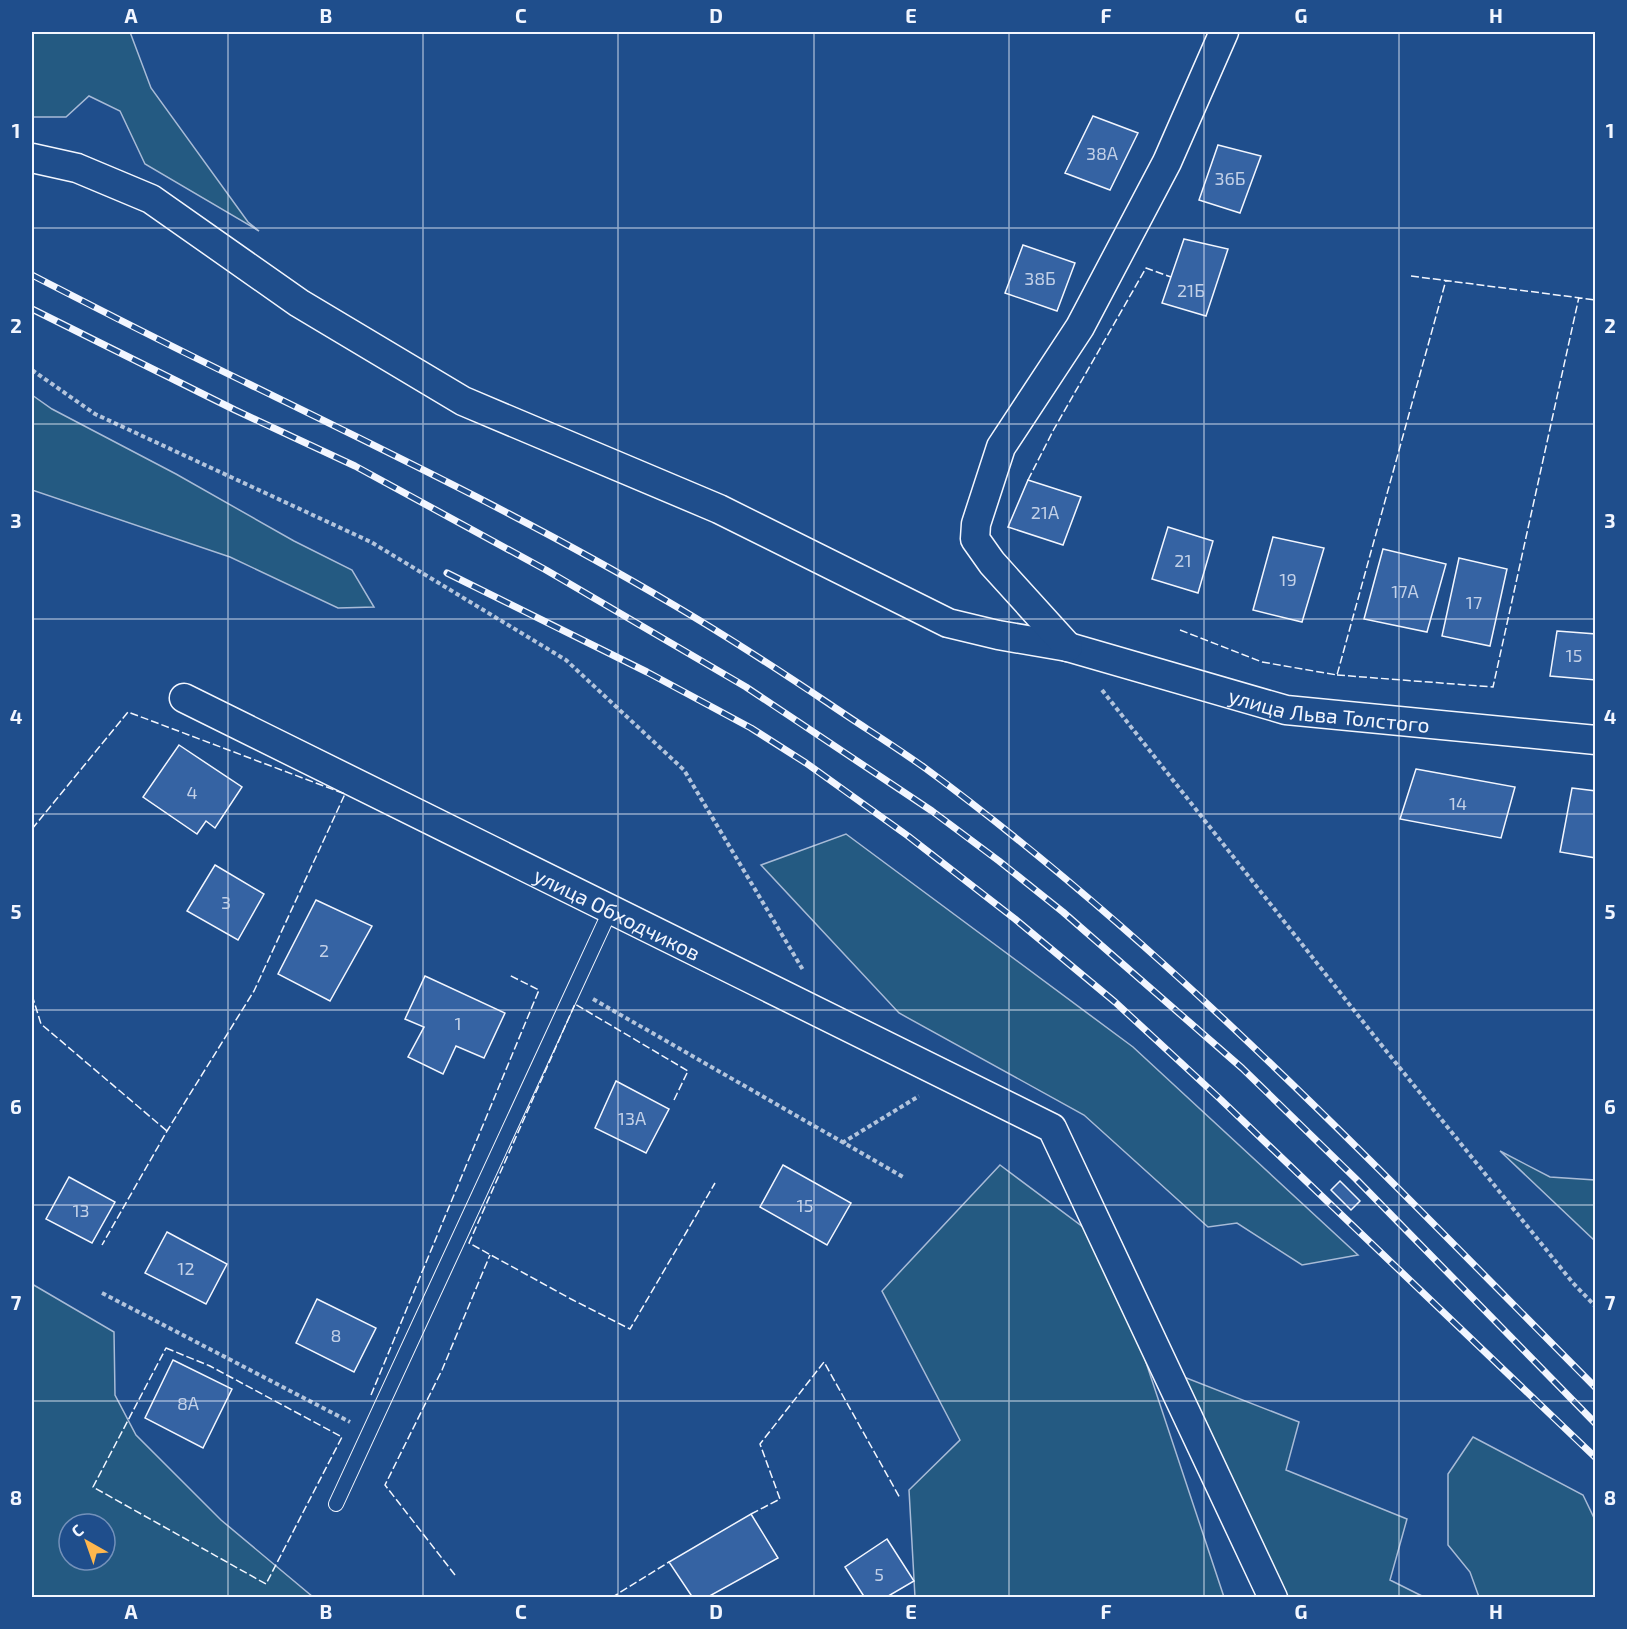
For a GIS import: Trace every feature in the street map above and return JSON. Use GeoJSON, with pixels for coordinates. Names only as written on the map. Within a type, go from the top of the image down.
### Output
{"type":"FeatureCollection","features":[{"type":"Feature","properties":{"kind":"street"},"geometry":{"type":"LineString","coordinates":[[1068,647],[992,563],[975,539],[976,524],[1001,447],[1080,327],[1167,162],[1224,32]]}},
{"type":"Feature","properties":{"kind":"street","name":"улица Льва Толстого"},"geometry":{"type":"LineString","coordinates":[[32,158],[77,168],[151,199],[299,303],[463,401],[719,509],[948,623],[998,635],[1068,647],[1286,710],[1596,740]]}},
{"type":"Feature","properties":{"kind":"street","name":"улица Обходчиков"},"geometry":{"type":"LineString","coordinates":[[184,698],[1052,1128],[1273,1598]]}},
{"type":"Feature","properties":{"kind":"lane"},"geometry":{"type":"LineString","coordinates":[[336,1504],[611,909]]}},
{"type":"Feature","properties":{"kind":"path"},"geometry":{"type":"LineString","coordinates":[[32,370],[95,414],[371,542],[566,660],[684,770],[809,980]]}},
{"type":"Feature","properties":{"kind":"path"},"geometry":{"type":"LineString","coordinates":[[1098,684],[1379,1042],[1573,1283],[1596,1307]]}},
{"type":"Feature","properties":{"kind":"path"},"geometry":{"type":"LineString","coordinates":[[574,988],[905,1178]]}},
{"type":"Feature","properties":{"kind":"path"},"geometry":{"type":"LineString","coordinates":[[842,1143],[950,1077]]}},
{"type":"Feature","properties":{"kind":"path"},"geometry":{"type":"LineString","coordinates":[[102,1293],[369,1432]]}},
{"type":"Feature","properties":{"kind":"shaded area"},"geometry":{"type":"Polygon","coordinates":[[[32,32],[130,32],[151,88],[248,222],[259,231],[145,164],[120,111],[89,96],[66,117],[32,117],[32,32]]]}},
{"type":"Feature","properties":{"kind":"shaded area"},"geometry":{"type":"Polygon","coordinates":[[[32,395],[52,409],[176,474],[294,541],[352,570],[374,607],[338,608],[230,557],[32,490],[32,395]]]}},
{"type":"Feature","properties":{"kind":"shaded area"},"geometry":{"type":"Polygon","coordinates":[[[846,834],[1133,1047],[1358,1255],[1302,1265],[1237,1223],[1208,1227],[1084,1115],[899,1013],[761,865],[846,834]]]}},
{"type":"Feature","properties":{"kind":"shaded area"},"geometry":{"type":"Polygon","coordinates":[[[1500,1151],[1550,1177],[1595,1180],[1595,1241],[1500,1151]]]}},
{"type":"Feature","properties":{"kind":"shaded area"},"geometry":{"type":"Polygon","coordinates":[[[1000,1165],[1107,1245],[1224,1597],[915,1597],[909,1490],[960,1440],[882,1291],[1000,1165]]]}},
{"type":"Feature","properties":{"kind":"shaded area"},"geometry":{"type":"Polygon","coordinates":[[[32,1284],[114,1332],[115,1395],[136,1435],[221,1520],[313,1597],[32,1597],[32,1284]]]}},
{"type":"Feature","properties":{"kind":"shaded area"},"geometry":{"type":"Polygon","coordinates":[[[1166,1370],[1299,1422],[1286,1470],[1407,1519],[1390,1580],[1424,1597],[1273,1597],[1166,1370]]]}},
{"type":"Feature","properties":{"kind":"shaded area"},"geometry":{"type":"Polygon","coordinates":[[[1473,1437],[1583,1495],[1595,1520],[1595,1597],[1479,1597],[1470,1572],[1448,1545],[1448,1474],[1473,1437]]]}},
{"type":"Feature","properties":{"kind":"building"},"geometry":{"type":"Polygon","coordinates":[[[1093,116],[1138,133],[1110,190],[1065,173],[1093,116]]]}},
{"type":"Feature","properties":{"kind":"building"},"geometry":{"type":"Polygon","coordinates":[[[1218,145],[1261,156],[1240,213],[1199,200],[1218,145]]]}},
{"type":"Feature","properties":{"kind":"building"},"geometry":{"type":"Polygon","coordinates":[[[1184,239],[1228,249],[1206,316],[1162,303],[1184,239]]]}},
{"type":"Feature","properties":{"kind":"building"},"geometry":{"type":"Polygon","coordinates":[[[1023,245],[1075,263],[1057,311],[1005,293],[1023,245]]]}},
{"type":"Feature","properties":{"kind":"building"},"geometry":{"type":"Polygon","coordinates":[[[1028,480],[1081,497],[1063,545],[1008,527],[1028,480]]]}},
{"type":"Feature","properties":{"kind":"building"},"geometry":{"type":"Polygon","coordinates":[[[1168,527],[1213,541],[1198,593],[1152,579],[1168,527]]]}},
{"type":"Feature","properties":{"kind":"building"},"geometry":{"type":"Polygon","coordinates":[[[1273,537],[1324,548],[1302,622],[1253,610],[1273,537]]]}},
{"type":"Feature","properties":{"kind":"building"},"geometry":{"type":"Polygon","coordinates":[[[1383,549],[1446,564],[1427,632],[1364,619],[1383,549]]]}},
{"type":"Feature","properties":{"kind":"building"},"geometry":{"type":"Polygon","coordinates":[[[1459,558],[1507,569],[1490,646],[1442,636],[1459,558]]]}},
{"type":"Feature","properties":{"kind":"building"},"geometry":{"type":"Polygon","coordinates":[[[1557,631],[1596,634],[1596,680],[1550,676],[1557,631]]]}},
{"type":"Feature","properties":{"kind":"building"},"geometry":{"type":"Polygon","coordinates":[[[179,745],[242,787],[215,828],[206,821],[197,834],[143,797],[179,745]]]}},
{"type":"Feature","properties":{"kind":"building"},"geometry":{"type":"Polygon","coordinates":[[[1416,769],[1515,787],[1501,838],[1400,819],[1416,769]]]}},
{"type":"Feature","properties":{"kind":"building"},"geometry":{"type":"Polygon","coordinates":[[[1572,788],[1596,791],[1596,858],[1560,852],[1572,788]]]}},
{"type":"Feature","properties":{"kind":"building"},"geometry":{"type":"Polygon","coordinates":[[[215,865],[264,894],[238,940],[187,911],[215,865]]]}},
{"type":"Feature","properties":{"kind":"building"},"geometry":{"type":"Polygon","coordinates":[[[316,900],[372,926],[330,1001],[278,974],[316,900]]]}},
{"type":"Feature","properties":{"kind":"building"},"geometry":{"type":"Polygon","coordinates":[[[425,976],[505,1013],[484,1058],[456,1046],[443,1074],[408,1057],[424,1027],[405,1019],[425,976]]]}},
{"type":"Feature","properties":{"kind":"building"},"geometry":{"type":"Polygon","coordinates":[[[616,1081],[669,1109],[646,1153],[595,1128],[616,1081]]]}},
{"type":"Feature","properties":{"kind":"building"},"geometry":{"type":"Polygon","coordinates":[[[783,1165],[851,1203],[827,1245],[760,1207],[783,1165]]]}},
{"type":"Feature","properties":{"kind":"building"},"geometry":{"type":"Polygon","coordinates":[[[69,1177],[115,1202],[92,1243],[46,1219],[69,1177]]]}},
{"type":"Feature","properties":{"kind":"building"},"geometry":{"type":"Polygon","coordinates":[[[1340,1181],[1360,1201],[1351,1210],[1331,1190],[1340,1181]]]}},
{"type":"Feature","properties":{"kind":"building"},"geometry":{"type":"Polygon","coordinates":[[[167,1232],[227,1264],[206,1304],[145,1273],[167,1232]]]}},
{"type":"Feature","properties":{"kind":"building"},"geometry":{"type":"Polygon","coordinates":[[[317,1299],[376,1328],[354,1372],[296,1343],[317,1299]]]}},
{"type":"Feature","properties":{"kind":"building"},"geometry":{"type":"Polygon","coordinates":[[[173,1360],[232,1389],[203,1448],[145,1418],[173,1360]]]}},
{"type":"Feature","properties":{"kind":"building"},"geometry":{"type":"Polygon","coordinates":[[[751,1514],[778,1558],[706,1598],[693,1598],[669,1562],[751,1514]]]}},
{"type":"Feature","properties":{"kind":"building"},"geometry":{"type":"Polygon","coordinates":[[[887,1539],[914,1581],[885,1598],[865,1598],[845,1567],[887,1539]]]}},
{"type":"Feature","properties":{"kind":"railway"},"geometry":{"type":"LineString","coordinates":[[32,275],[410,463],[568,545],[731,640],[925,768],[1016,838],[1189,987],[1354,1145],[1596,1388]]}},
{"type":"Feature","properties":{"kind":"railway"},"geometry":{"type":"LineString","coordinates":[[32,309],[235,410],[355,466],[546,570],[746,687],[932,811],[1063,912],[1242,1068],[1356,1179],[1596,1424]]}},
{"type":"Feature","properties":{"kind":"railway"},"geometry":{"type":"LineString","coordinates":[[447,573],[647,672],[751,728],[806,763],[908,836],[1015,919],[1115,1002],[1218,1097],[1596,1458]]}},
{"type":"Feature","properties":{"kind":"fence"},"geometry":{"type":"LineString","coordinates":[[1028,480],[1054,429],[1146,268],[1171,277]]}},
{"type":"Feature","properties":{"kind":"fence"},"geometry":{"type":"LineString","coordinates":[[1411,276],[1596,300]]}},
{"type":"Feature","properties":{"kind":"fence"},"geometry":{"type":"LineString","coordinates":[[1180,630],[1262,662],[1337,675],[1446,280]]}},
{"type":"Feature","properties":{"kind":"fence"},"geometry":{"type":"LineString","coordinates":[[1337,675],[1493,687],[1579,297]]}},
{"type":"Feature","properties":{"kind":"fence"},"geometry":{"type":"LineString","coordinates":[[32,829],[128,712],[345,794],[254,991],[167,1131],[102,1245]]}},
{"type":"Feature","properties":{"kind":"fence"},"geometry":{"type":"LineString","coordinates":[[371,1395],[539,990],[509,975]]}},
{"type":"Feature","properties":{"kind":"fence"},"geometry":{"type":"LineString","coordinates":[[32,995],[41,1024],[167,1131]]}},
{"type":"Feature","properties":{"kind":"fence"},"geometry":{"type":"LineString","coordinates":[[674,1100],[688,1071],[575,1004],[469,1243],[630,1329],[715,1183]]}},
{"type":"Feature","properties":{"kind":"fence"},"geometry":{"type":"LineString","coordinates":[[455,1575],[385,1485],[442,1370],[490,1255]]}},
{"type":"Feature","properties":{"kind":"fence"},"geometry":{"type":"LineString","coordinates":[[166,1348],[210,1366],[342,1437],[266,1584],[93,1487],[166,1348]]}},
{"type":"Feature","properties":{"kind":"fence"},"geometry":{"type":"LineString","coordinates":[[751,1514],[780,1499],[760,1444],[824,1362],[900,1498]]}},
{"type":"Feature","properties":{"kind":"fence"},"geometry":{"type":"LineString","coordinates":[[611,1598],[669,1562]]}}]}
